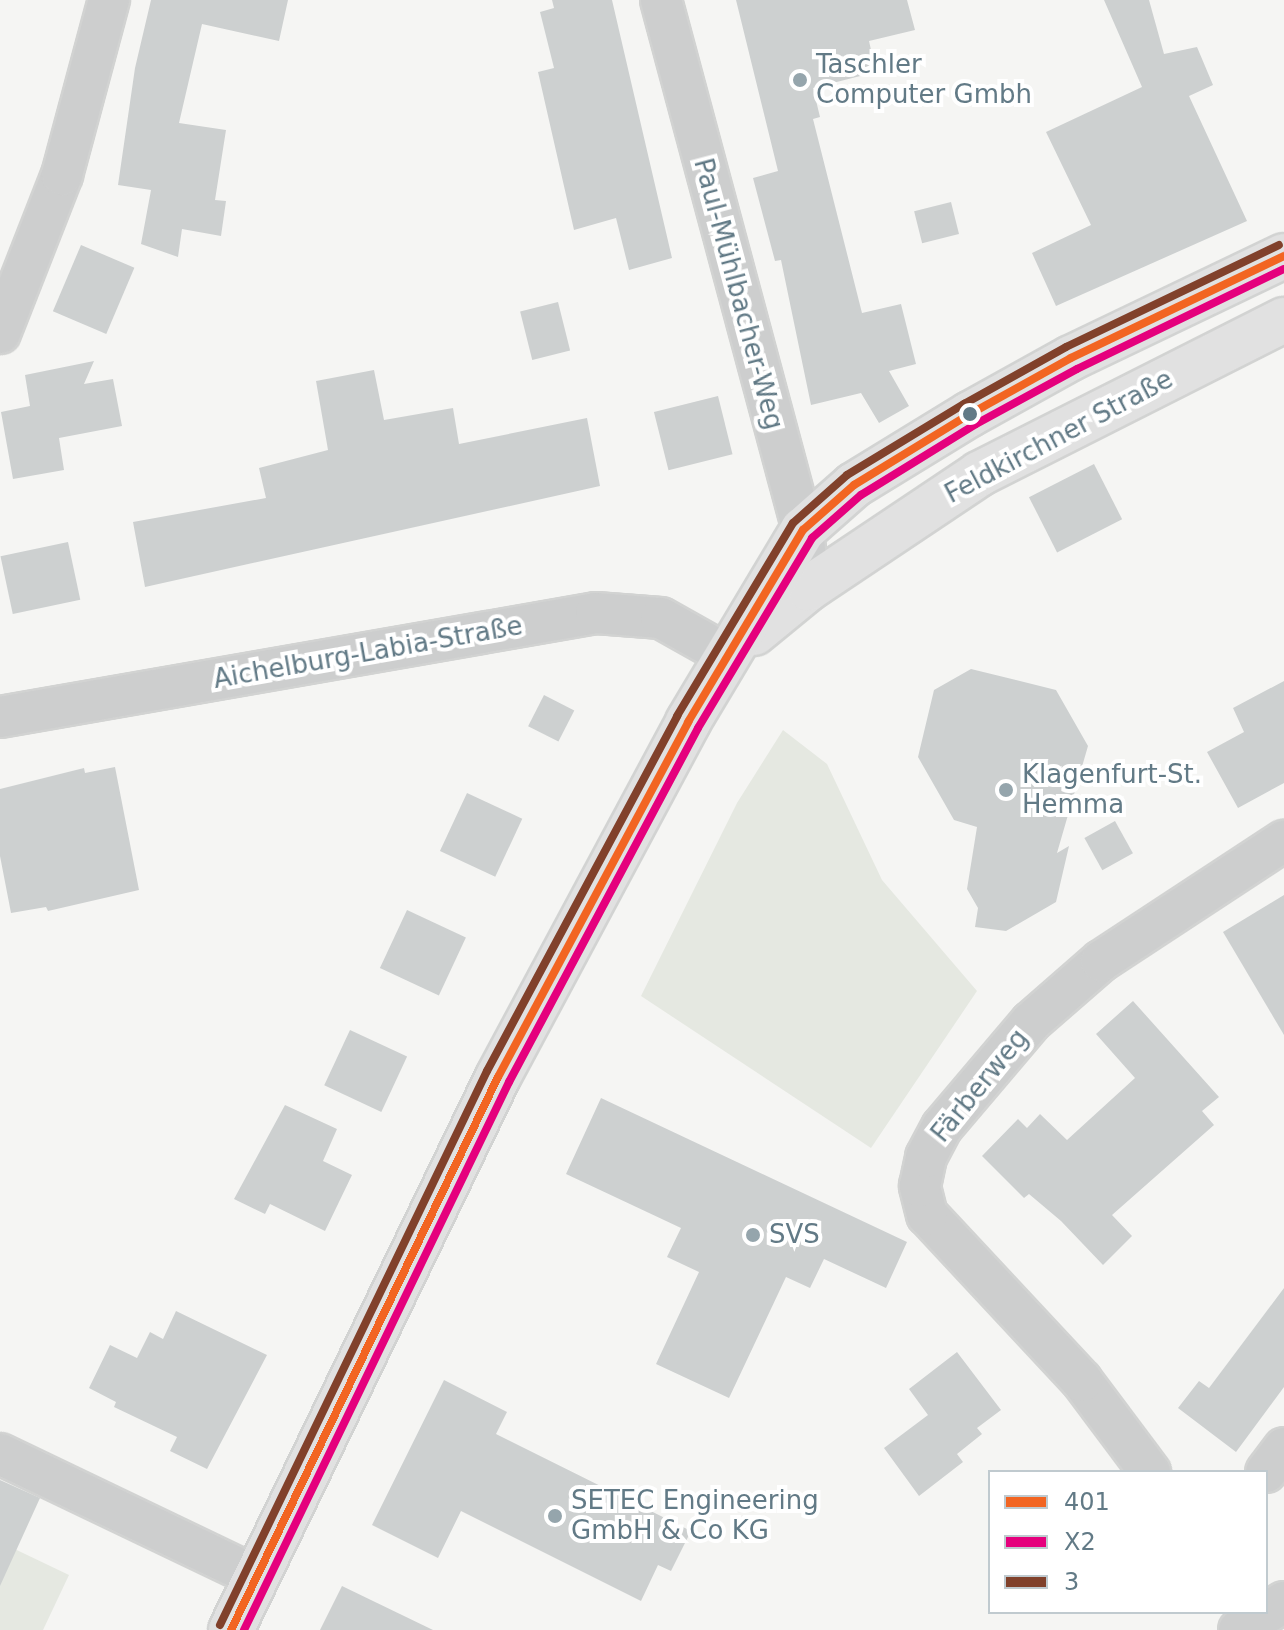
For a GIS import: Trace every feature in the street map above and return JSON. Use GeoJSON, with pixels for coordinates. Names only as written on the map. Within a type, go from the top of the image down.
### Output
{"type":"FeatureCollection","features":[{"type":"Feature","properties":{"kind":"main road","name":"Feldkirchner Straße"},"geometry":{"type":"LineString","coordinates":[[231,1630],[465,1140],[727,655],[803,530],[854,485],[970,414],[1084,352],[1284,256]]}},
{"type":"Feature","properties":{"kind":"main road","name":"Feldkirchner Straße"},"geometry":{"type":"LineString","coordinates":[[727,655],[809,588],[979,474],[1284,320]]}},
{"type":"Feature","properties":{"kind":"street"},"geometry":{"type":"LineString","coordinates":[[0,333],[62,175],[109,0]]}},
{"type":"Feature","properties":{"kind":"street","name":"Paul-Mühlbacher-Weg"},"geometry":{"type":"LineString","coordinates":[[661,0],[803,530],[809,588]]}},
{"type":"Feature","properties":{"kind":"street","name":"Aichelburg-Labia-Straße"},"geometry":{"type":"LineString","coordinates":[[0,717],[596,613],[661,618],[727,655]]}},
{"type":"Feature","properties":{"kind":"street","name":"Färberweg"},"geometry":{"type":"LineString","coordinates":[[1149,1470],[1082,1381],[927,1215],[920,1186],[926,1157],[942,1127],[1031,1022],[1101,961],[1284,841]]}},
{"type":"Feature","properties":{"kind":"street"},"geometry":{"type":"LineString","coordinates":[[1268,1470],[1284,1448]]}},
{"type":"Feature","properties":{"kind":"street"},"geometry":{"type":"LineString","coordinates":[[0,1454],[257,1577]]}},
{"type":"Feature","properties":{"kind":"shaded area"},"geometry":{"type":"Polygon","coordinates":[[[783,730],[827,764],[882,880],[977,991],[871,1148],[641,996],[737,803],[783,730]]]}},
{"type":"Feature","properties":{"kind":"shaded area"},"geometry":{"type":"Polygon","coordinates":[[[0,1542],[69,1575],[43,1630],[0,1630],[0,1542]]]}},
{"type":"Feature","properties":{"kind":"building"},"geometry":{"type":"Polygon","coordinates":[[[151,0],[288,0],[279,41],[202,24],[179,123],[226,130],[215,200],[226,201],[221,236],[182,229],[178,257],[141,244],[151,190],[118,185],[135,68],[151,0]]]}},
{"type":"Feature","properties":{"kind":"building"},"geometry":{"type":"Polygon","coordinates":[[[552,0],[612,0],[672,258],[629,270],[616,218],[574,230],[538,72],[554,68],[540,12],[554,8],[552,0]]]}},
{"type":"Feature","properties":{"kind":"building"},"geometry":{"type":"Polygon","coordinates":[[[736,0],[907,0],[915,30],[869,41],[876,72],[813,88],[820,117],[813,119],[862,313],[901,304],[916,364],[889,371],[909,406],[879,423],[861,393],[811,405],[781,260],[775,261],[753,178],[778,171],[736,0]]]}},
{"type":"Feature","properties":{"kind":"building"},"geometry":{"type":"Polygon","coordinates":[[[1104,0],[1149,0],[1164,54],[1197,47],[1213,85],[1189,96],[1247,221],[1056,306],[1032,253],[1091,225],[1046,132],[1142,87],[1104,0]]]}},
{"type":"Feature","properties":{"kind":"building"},"geometry":{"type":"Polygon","coordinates":[[[951,202],[959,234],[922,243],[914,211],[951,202]]]}},
{"type":"Feature","properties":{"kind":"building"},"geometry":{"type":"Polygon","coordinates":[[[81,245],[134,268],[106,334],[53,311],[81,245]]]}},
{"type":"Feature","properties":{"kind":"building"},"geometry":{"type":"Polygon","coordinates":[[[558,302],[570,351],[532,360],[520,311],[558,302]]]}},
{"type":"Feature","properties":{"kind":"building"},"geometry":{"type":"Polygon","coordinates":[[[94,361],[84,384],[113,379],[122,426],[59,438],[64,470],[13,479],[1,412],[30,406],[25,375],[94,361]]]}},
{"type":"Feature","properties":{"kind":"building"},"geometry":{"type":"Polygon","coordinates":[[[374,370],[384,420],[453,408],[459,444],[587,418],[600,486],[145,587],[133,522],[266,498],[259,468],[328,450],[316,381],[374,370]]]}},
{"type":"Feature","properties":{"kind":"building"},"geometry":{"type":"Polygon","coordinates":[[[718,396],[733,454],[668,470],[654,412],[718,396]]]}},
{"type":"Feature","properties":{"kind":"building"},"geometry":{"type":"Polygon","coordinates":[[[1094,464],[1122,519],[1057,552],[1029,497],[1094,464]]]}},
{"type":"Feature","properties":{"kind":"building"},"geometry":{"type":"Polygon","coordinates":[[[68,542],[80,600],[13,614],[1,556],[68,542]]]}},
{"type":"Feature","properties":{"kind":"building","name":"Klagenfurt-St. Hemma"},"geometry":{"type":"Polygon","coordinates":[[[971,669],[1056,690],[1088,746],[1057,853],[1069,846],[1056,902],[1006,931],[975,927],[978,908],[967,889],[977,827],[954,820],[918,757],[934,690],[971,669]]]}},
{"type":"Feature","properties":{"kind":"building"},"geometry":{"type":"Polygon","coordinates":[[[1284,681],[1284,783],[1238,808],[1207,752],[1244,732],[1233,708],[1284,681]]]}},
{"type":"Feature","properties":{"kind":"building"},"geometry":{"type":"Polygon","coordinates":[[[544,695],[574,710],[558,742],[528,726],[544,695]]]}},
{"type":"Feature","properties":{"kind":"building"},"geometry":{"type":"Polygon","coordinates":[[[115,767],[139,890],[48,911],[46,907],[11,913],[0,856],[0,789],[84,768],[85,773],[115,767]]]}},
{"type":"Feature","properties":{"kind":"building"},"geometry":{"type":"Polygon","coordinates":[[[467,793],[522,819],[495,877],[440,851],[467,793]]]}},
{"type":"Feature","properties":{"kind":"building"},"geometry":{"type":"Polygon","coordinates":[[[1115,821],[1133,853],[1102,870],[1084,838],[1115,821]]]}},
{"type":"Feature","properties":{"kind":"building"},"geometry":{"type":"Polygon","coordinates":[[[1284,895],[1284,1035],[1223,932],[1284,895]]]}},
{"type":"Feature","properties":{"kind":"building"},"geometry":{"type":"Polygon","coordinates":[[[407,910],[466,937],[439,995],[380,968],[407,910]]]}},
{"type":"Feature","properties":{"kind":"building"},"geometry":{"type":"Polygon","coordinates":[[[1133,1001],[1219,1097],[1202,1111],[1214,1125],[1112,1215],[1132,1236],[1103,1265],[1061,1221],[1029,1194],[1024,1198],[982,1156],[1018,1119],[1027,1128],[1040,1114],[1067,1140],[1135,1078],[1096,1034],[1133,1001]]]}},
{"type":"Feature","properties":{"kind":"building"},"geometry":{"type":"Polygon","coordinates":[[[350,1030],[407,1057],[381,1112],[324,1085],[350,1030]]]}},
{"type":"Feature","properties":{"kind":"building"},"geometry":{"type":"Polygon","coordinates":[[[601,1098],[907,1242],[886,1288],[824,1259],[810,1288],[786,1277],[729,1398],[656,1364],[699,1272],[667,1257],[681,1228],[566,1174],[601,1098]]]}},
{"type":"Feature","properties":{"kind":"building"},"geometry":{"type":"Polygon","coordinates":[[[285,1105],[337,1129],[323,1161],[352,1175],[325,1231],[270,1204],[265,1214],[234,1199],[285,1105]]]}},
{"type":"Feature","properties":{"kind":"building"},"geometry":{"type":"Polygon","coordinates":[[[1284,1288],[1284,1387],[1236,1452],[1178,1408],[1199,1381],[1209,1388],[1284,1288]]]}},
{"type":"Feature","properties":{"kind":"building"},"geometry":{"type":"Polygon","coordinates":[[[176,1311],[267,1355],[207,1469],[170,1451],[177,1437],[114,1407],[116,1402],[89,1388],[110,1345],[137,1358],[150,1332],[163,1339],[176,1311]]]}},
{"type":"Feature","properties":{"kind":"building"},"geometry":{"type":"Polygon","coordinates":[[[957,1352],[1001,1410],[977,1428],[982,1434],[957,1454],[963,1462],[919,1496],[884,1448],[928,1415],[909,1389],[957,1352]]]}},
{"type":"Feature","properties":{"kind":"building"},"geometry":{"type":"Polygon","coordinates":[[[444,1380],[507,1412],[496,1434],[691,1531],[671,1571],[658,1565],[641,1601],[461,1511],[438,1558],[372,1525],[444,1380]]]}},
{"type":"Feature","properties":{"kind":"building"},"geometry":{"type":"Polygon","coordinates":[[[0,1480],[40,1498],[0,1586],[0,1480]]]}},
{"type":"Feature","properties":{"kind":"building"},"geometry":{"type":"Polygon","coordinates":[[[342,1586],[433,1630],[320,1630],[342,1586]]]}},
{"type":"Feature","properties":{"kind":"transit line","name":"3"},"geometry":{"type":"LineString","coordinates":[[220,1625],[487,1071],[677,716],[793,523],[847,475],[964,404],[1066,347],[1279,245]]}},
{"type":"Feature","properties":{"kind":"transit line","name":"401"},"geometry":{"type":"LineString","coordinates":[[231,1630],[498,1077],[688,722],[803,530],[854,485],[970,414],[1071,358],[1284,256]]}},
{"type":"Feature","properties":{"kind":"transit line","name":"X2"},"geometry":{"type":"LineString","coordinates":[[244,1630],[509,1082],[698,728],[812,538],[861,495],[976,424],[1077,369],[1284,269]]}},
{"type":"Feature","properties":{"kind":"place","name":"Taschler Computer Gmbh"},"geometry":{"type":"Point","coordinates":[800,80]}},
{"type":"Feature","properties":{"kind":"place","name":"Klagenfurt-St. Hemma"},"geometry":{"type":"Point","coordinates":[1006,790]}},
{"type":"Feature","properties":{"kind":"place","name":"SVS"},"geometry":{"type":"Point","coordinates":[753,1235]}},
{"type":"Feature","properties":{"kind":"place","name":"SETEC Engineering GmbH & Co KG"},"geometry":{"type":"Point","coordinates":[555,1516]}}]}
